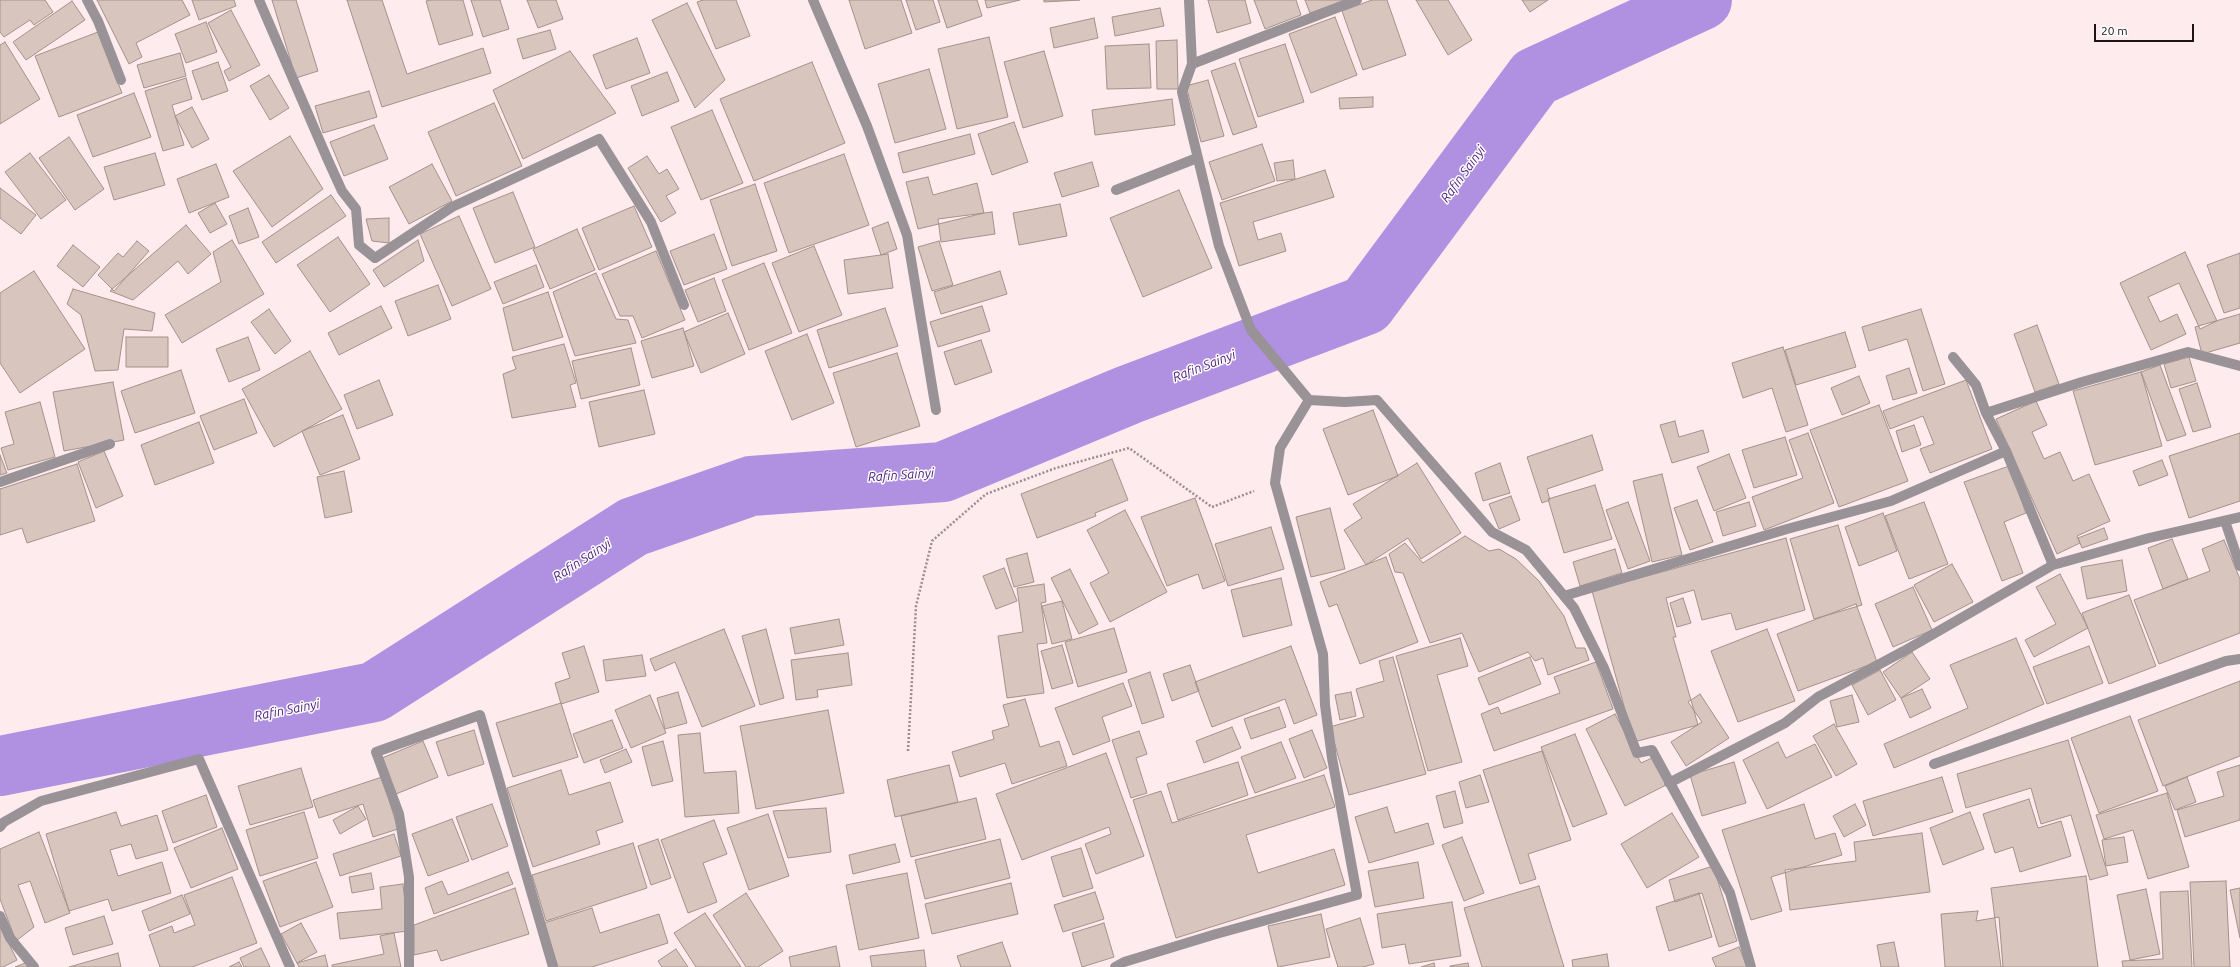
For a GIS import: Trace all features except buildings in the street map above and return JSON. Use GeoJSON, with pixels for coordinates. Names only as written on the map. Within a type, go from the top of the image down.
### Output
{"type":"FeatureCollection","features":[{"type":"Feature","properties":{"kind":"street"},"geometry":{"type":"LineString","coordinates":[[87,0],[98,21],[121,80]]}},
{"type":"Feature","properties":{"kind":"street"},"geometry":{"type":"LineString","coordinates":[[259,0],[342,191],[356,209],[359,245],[375,258],[452,207],[599,138],[651,222],[684,305]]}},
{"type":"Feature","properties":{"kind":"street"},"geometry":{"type":"LineString","coordinates":[[815,0],[867,126],[907,235],[936,410]]}},
{"type":"Feature","properties":{"kind":"street"},"geometry":{"type":"LineString","coordinates":[[1189,0],[1192,64],[1182,92],[1219,246],[1251,330],[1309,400],[1345,402],[1377,400],[1492,532],[1526,550],[1574,608],[1604,668],[1637,753],[1652,750],[1730,893],[1751,967]]}},
{"type":"Feature","properties":{"kind":"street"},"geometry":{"type":"LineString","coordinates":[[1192,64],[1357,0]]}},
{"type":"Feature","properties":{"kind":"street"},"geometry":{"type":"LineString","coordinates":[[1116,190],[1197,158]]}},
{"type":"Feature","properties":{"kind":"street"},"geometry":{"type":"LineString","coordinates":[[1986,413],[2082,382],[2188,352],[2240,366]]}},
{"type":"Feature","properties":{"kind":"street"},"geometry":{"type":"LineString","coordinates":[[1953,357],[1976,385],[1986,413],[2006,451],[2053,565]]}},
{"type":"Feature","properties":{"kind":"street"},"geometry":{"type":"LineString","coordinates":[[1115,967],[1124,962],[1209,936],[1357,895],[1332,758],[1325,704],[1323,654],[1275,483],[1280,448],[1309,400]]}},
{"type":"Feature","properties":{"kind":"street"},"geometry":{"type":"LineString","coordinates":[[0,482],[110,444]]}},
{"type":"Feature","properties":{"kind":"street"},"geometry":{"type":"LineString","coordinates":[[1564,596],[1787,529],[1891,501],[2006,451]]}},
{"type":"Feature","properties":{"kind":"street"},"geometry":{"type":"LineString","coordinates":[[1669,782],[1785,723],[1818,697],[1904,651],[2053,565],[2148,538],[2240,517]]}},
{"type":"Feature","properties":{"kind":"street"},"geometry":{"type":"LineString","coordinates":[[2225,521],[2240,566]]}},
{"type":"Feature","properties":{"kind":"street"},"geometry":{"type":"LineString","coordinates":[[1934,764],[2226,661],[2240,659]]}},
{"type":"Feature","properties":{"kind":"street"},"geometry":{"type":"LineString","coordinates":[[409,967],[409,877],[399,814],[376,752],[480,715],[553,967]]}},
{"type":"Feature","properties":{"kind":"street"},"geometry":{"type":"LineString","coordinates":[[0,827],[4,822],[41,801],[199,760],[290,967]]}},
{"type":"Feature","properties":{"kind":"street"},"geometry":{"type":"LineString","coordinates":[[0,916],[10,938],[34,967]]}},
{"type":"Feature","properties":{"kind":"path"},"geometry":{"type":"LineString","coordinates":[[908,751],[916,606],[932,541],[986,494],[1056,468],[1129,448],[1212,507],[1275,483]]}},
{"type":"Feature","properties":{"kind":"waterway","name":"Rafin Sainyi"},"geometry":{"type":"LineString","coordinates":[[0,766],[374,692],[633,527],[751,486],[943,472],[1128,395],[1366,305],[1535,77],[1702,0]]}}]}
